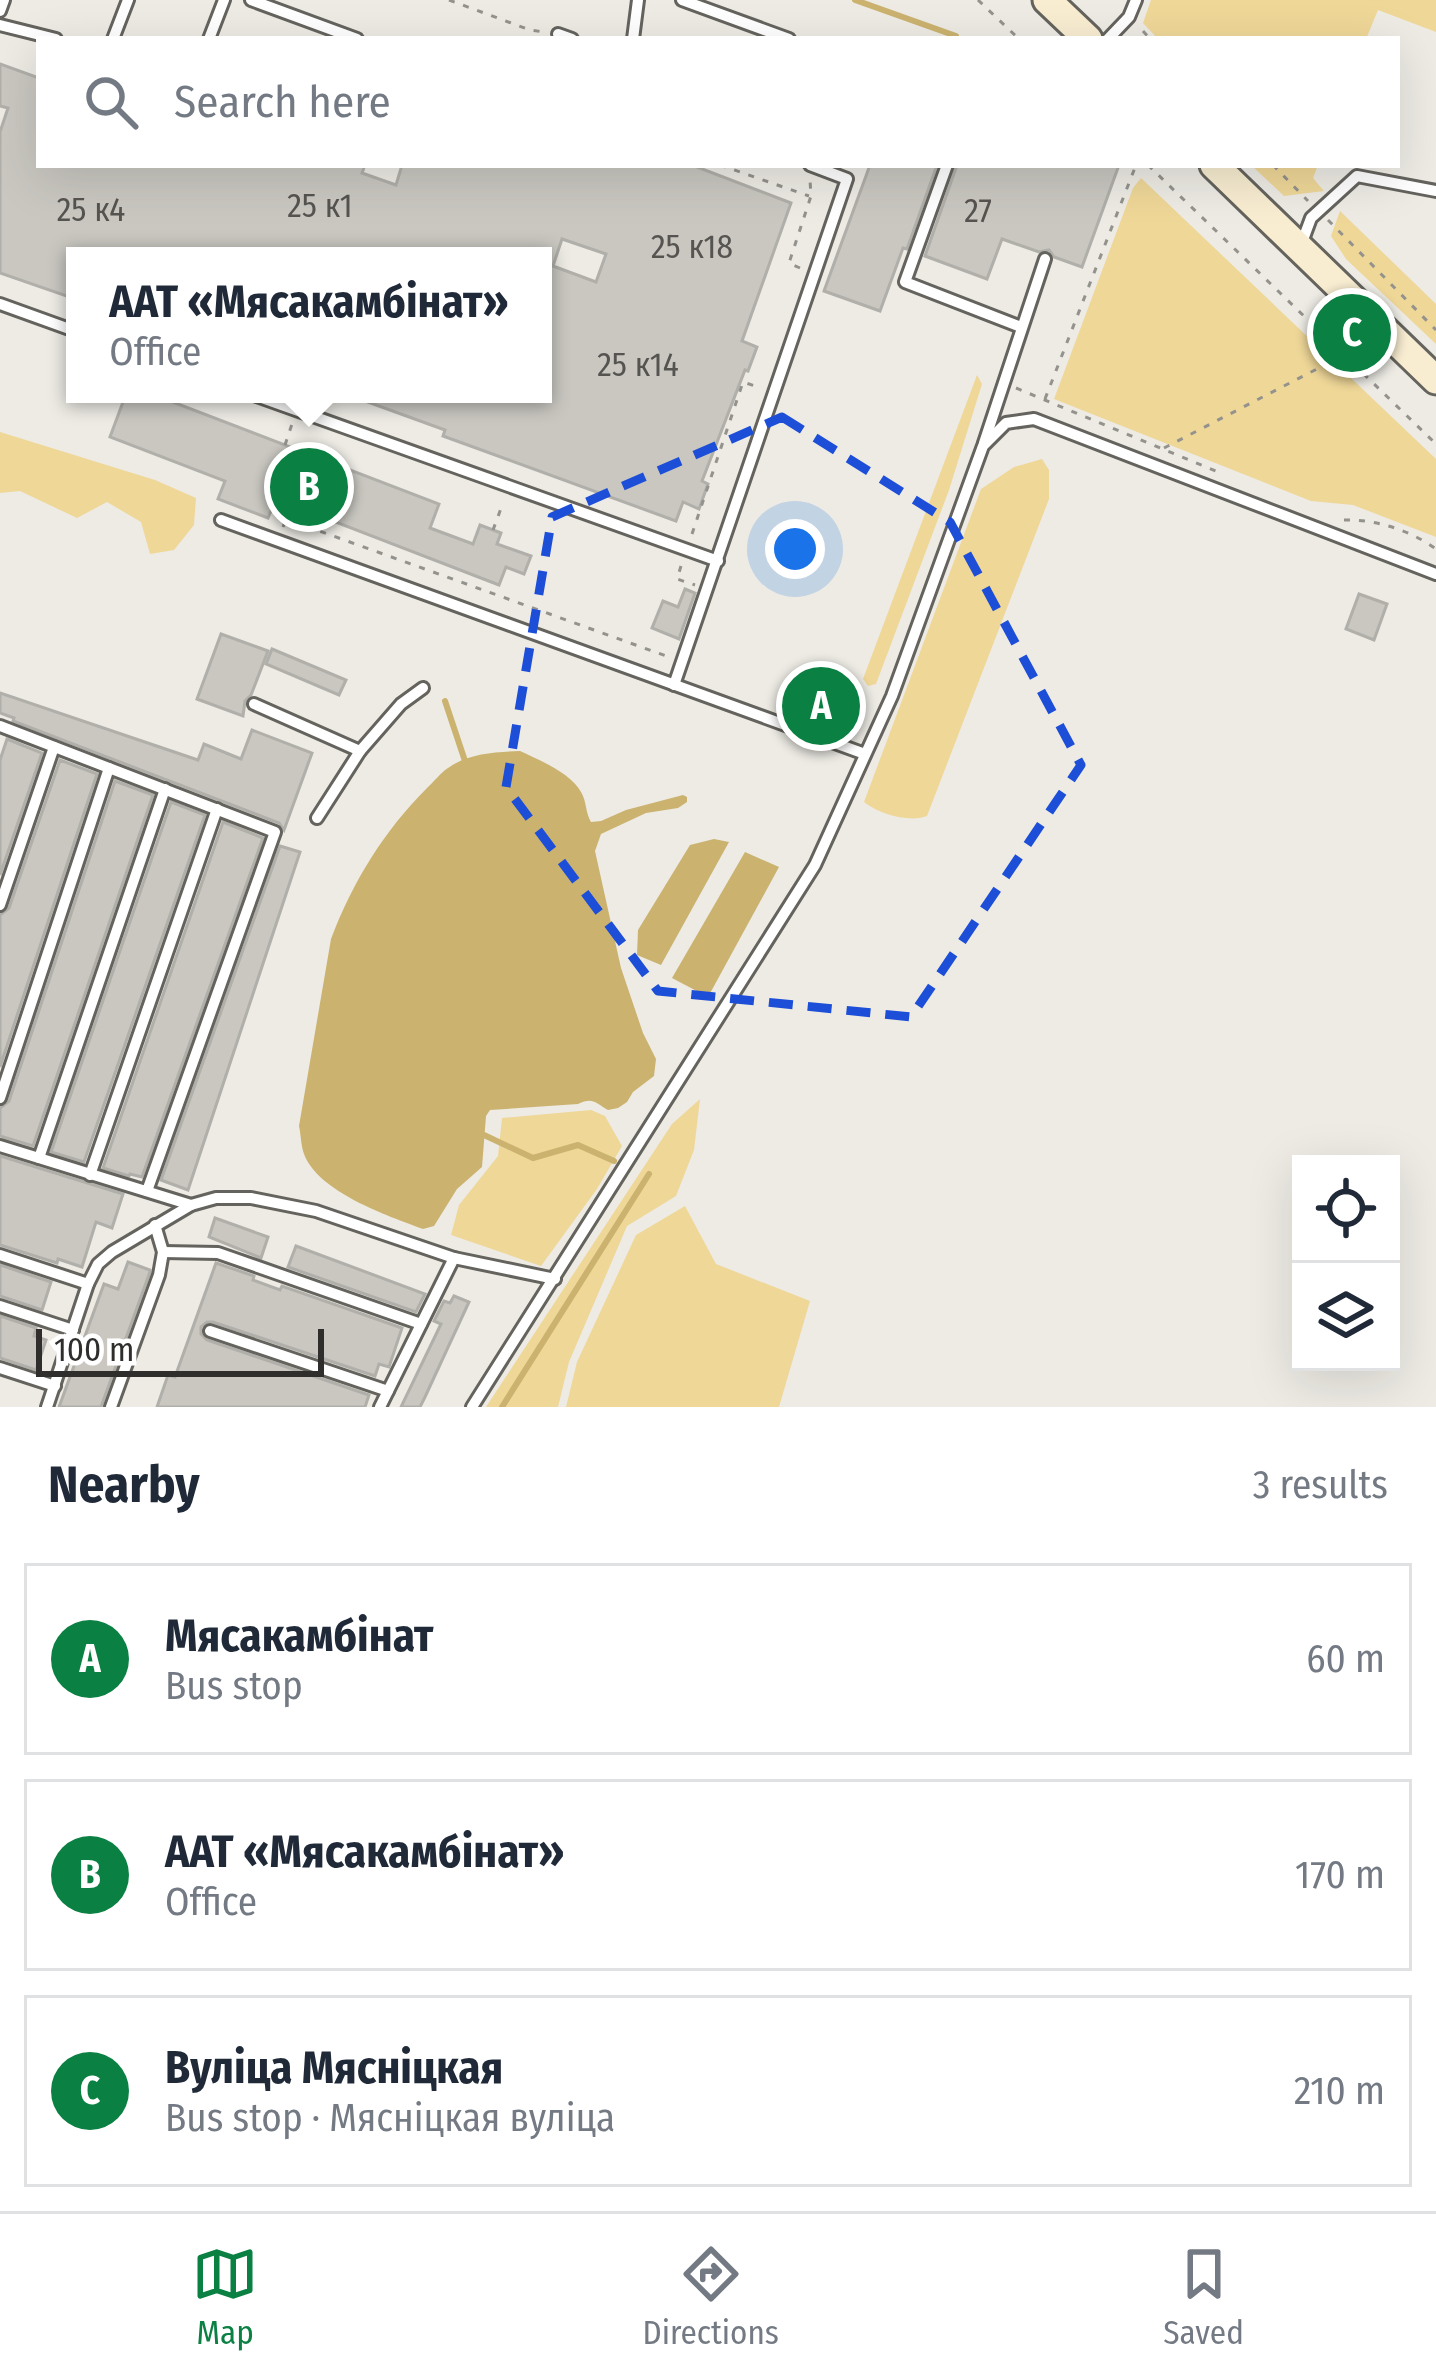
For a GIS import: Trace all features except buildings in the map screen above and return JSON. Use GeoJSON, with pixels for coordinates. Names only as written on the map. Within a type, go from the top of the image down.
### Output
{"type":"FeatureCollection","features":[{"type":"Feature","properties":{"kind":"main road"},"geometry":{"type":"LineString","coordinates":[[1048,0],[1085,36]]}},
{"type":"Feature","properties":{"kind":"main road"},"geometry":{"type":"LineString","coordinates":[[1217,168],[1436,380]]}},
{"type":"Feature","properties":{"kind":"lane"},"geometry":{"type":"LineString","coordinates":[[0,11],[4,0]]}},
{"type":"Feature","properties":{"kind":"lane"},"geometry":{"type":"LineString","coordinates":[[114,36],[128,0]]}},
{"type":"Feature","properties":{"kind":"lane"},"geometry":{"type":"LineString","coordinates":[[210,36],[224,0]]}},
{"type":"Feature","properties":{"kind":"lane"},"geometry":{"type":"LineString","coordinates":[[251,0],[349,36]]}},
{"type":"Feature","properties":{"kind":"lane"},"geometry":{"type":"LineString","coordinates":[[633,36],[638,0]]}},
{"type":"Feature","properties":{"kind":"lane"},"geometry":{"type":"LineString","coordinates":[[682,0],[781,36]]}},
{"type":"Feature","properties":{"kind":"lane"},"geometry":{"type":"LineString","coordinates":[[1111,36],[1129,17],[1136,0]]}},
{"type":"Feature","properties":{"kind":"lane"},"geometry":{"type":"LineString","coordinates":[[0,25],[44,36]]}},
{"type":"Feature","properties":{"kind":"lane"},"geometry":{"type":"LineString","coordinates":[[558,34],[564,36]]}},
{"type":"Feature","properties":{"kind":"lane"},"geometry":{"type":"LineString","coordinates":[[818,168],[848,179]]}},
{"type":"Feature","properties":{"kind":"lane"},"geometry":{"type":"LineString","coordinates":[[674,685],[851,168]]}},
{"type":"Feature","properties":{"kind":"lane"},"geometry":{"type":"LineString","coordinates":[[946,168],[905,282],[1021,326]]}},
{"type":"Feature","properties":{"kind":"lane"},"geometry":{"type":"LineString","coordinates":[[1300,248],[1311,218],[1357,176],[1436,191]]}},
{"type":"Feature","properties":{"kind":"lane"},"geometry":{"type":"LineString","coordinates":[[1418,186],[1436,181]]}},
{"type":"Feature","properties":{"kind":"lane"},"geometry":{"type":"LineString","coordinates":[[472,1407],[815,865],[892,696],[1046,259]]}},
{"type":"Feature","properties":{"kind":"lane"},"geometry":{"type":"LineString","coordinates":[[0,304],[66,328]]}},
{"type":"Feature","properties":{"kind":"lane"},"geometry":{"type":"LineString","coordinates":[[276,403],[718,561]]}},
{"type":"Feature","properties":{"kind":"lane"},"geometry":{"type":"LineString","coordinates":[[983,446],[1006,423],[1034,418],[1436,574]]}},
{"type":"Feature","properties":{"kind":"lane"},"geometry":{"type":"LineString","coordinates":[[220,520],[865,754]]}},
{"type":"Feature","properties":{"kind":"lane"},"geometry":{"type":"LineString","coordinates":[[317,818],[360,751],[401,704],[423,688]]}},
{"type":"Feature","properties":{"kind":"lane"},"geometry":{"type":"LineString","coordinates":[[254,704],[360,751]]}},
{"type":"Feature","properties":{"kind":"lane"},"geometry":{"type":"LineString","coordinates":[[0,725],[274,832],[147,1191]]}},
{"type":"Feature","properties":{"kind":"lane"},"geometry":{"type":"LineString","coordinates":[[0,904],[54,747]]}},
{"type":"Feature","properties":{"kind":"lane"},"geometry":{"type":"LineString","coordinates":[[0,1098],[109,768]]}},
{"type":"Feature","properties":{"kind":"lane"},"geometry":{"type":"LineString","coordinates":[[39,1158],[165,789]]}},
{"type":"Feature","properties":{"kind":"lane"},"geometry":{"type":"LineString","coordinates":[[90,1175],[217,809]]}},
{"type":"Feature","properties":{"kind":"lane"},"geometry":{"type":"LineString","coordinates":[[0,1146],[191,1205]]}},
{"type":"Feature","properties":{"kind":"lane"},"geometry":{"type":"LineString","coordinates":[[47,1407],[98,1264],[191,1205],[217,1198],[251,1198],[316,1211],[454,1258],[555,1279]]}},
{"type":"Feature","properties":{"kind":"lane"},"geometry":{"type":"LineString","coordinates":[[111,1407],[159,1275],[163,1252],[154,1226]]}},
{"type":"Feature","properties":{"kind":"lane"},"geometry":{"type":"LineString","coordinates":[[163,1252],[218,1253],[421,1324]]}},
{"type":"Feature","properties":{"kind":"lane"},"geometry":{"type":"LineString","coordinates":[[0,1255],[88,1284]]}},
{"type":"Feature","properties":{"kind":"lane"},"geometry":{"type":"LineString","coordinates":[[380,1407],[454,1258]]}},
{"type":"Feature","properties":{"kind":"lane"},"geometry":{"type":"LineString","coordinates":[[0,1306],[73,1330]]}},
{"type":"Feature","properties":{"kind":"lane"},"geometry":{"type":"LineString","coordinates":[[210,1331],[388,1391]]}},
{"type":"Feature","properties":{"kind":"lane"},"geometry":{"type":"LineString","coordinates":[[0,1368],[55,1386]]}},
{"type":"Feature","properties":{"kind":"path"},"geometry":{"type":"LineString","coordinates":[[449,0],[530,30],[558,34]]}},
{"type":"Feature","properties":{"kind":"path"},"geometry":{"type":"LineString","coordinates":[[978,0],[1016,36]]}},
{"type":"Feature","properties":{"kind":"path"},"geometry":{"type":"LineString","coordinates":[[1143,32],[1147,36]]}},
{"type":"Feature","properties":{"kind":"path"},"geometry":{"type":"LineString","coordinates":[[729,168],[811,196],[789,263],[815,273]]}},
{"type":"Feature","properties":{"kind":"path"},"geometry":{"type":"LineString","coordinates":[[1045,401],[1135,168]]}},
{"type":"Feature","properties":{"kind":"path"},"geometry":{"type":"LineString","coordinates":[[1151,168],[1436,445]]}},
{"type":"Feature","properties":{"kind":"path"},"geometry":{"type":"LineString","coordinates":[[1276,168],[1436,330]]}},
{"type":"Feature","properties":{"kind":"path"},"geometry":{"type":"LineString","coordinates":[[1162,449],[1343,355]]}},
{"type":"Feature","properties":{"kind":"path"},"geometry":{"type":"LineString","coordinates":[[708,589],[677,579],[743,382],[775,393]]}},
{"type":"Feature","properties":{"kind":"path"},"geometry":{"type":"LineString","coordinates":[[1004,382],[1227,476]]}},
{"type":"Feature","properties":{"kind":"path"},"geometry":{"type":"LineString","coordinates":[[279,541],[286,519],[682,662]]}},
{"type":"Feature","properties":{"kind":"path"},"geometry":{"type":"LineString","coordinates":[[1335,520],[1370,519],[1436,549]]}},
{"type":"Feature","properties":{"kind":"highlighted area"},"geometry":{"type":"Polygon","coordinates":[[[782,417],[950,522],[1081,765],[911,1017],[658,991],[506,787],[552,517],[782,417]]]}},
{"type":"Feature","properties":{"kind":"shaded area"},"geometry":{"type":"Polygon","coordinates":[[[1151,0],[1436,0],[1436,32],[1378,10],[1367,36],[1155,36],[1143,23],[1151,0]]]}},
{"type":"Feature","properties":{"kind":"shaded area"},"geometry":{"type":"Polygon","coordinates":[[[1254,168],[1317,168],[1313,178],[1324,191],[1284,196],[1254,168]]]}},
{"type":"Feature","properties":{"kind":"shaded area"},"geometry":{"type":"Polygon","coordinates":[[[1141,178],[1436,459],[1436,537],[1353,505],[1311,501],[1054,399],[1133,188],[1141,178]]]}},
{"type":"Feature","properties":{"kind":"shaded area"},"geometry":{"type":"Polygon","coordinates":[[[1340,211],[1436,304],[1436,344],[1346,259],[1331,236],[1340,211]]]}},
{"type":"Feature","properties":{"kind":"shaded area"},"geometry":{"type":"Polygon","coordinates":[[[977,375],[982,384],[949,490],[876,684],[868,686],[863,679],[977,375]]]}},
{"type":"Feature","properties":{"kind":"shaded area"},"geometry":{"type":"Polygon","coordinates":[[[0,432],[155,480],[196,498],[194,525],[174,550],[150,554],[141,522],[107,502],[77,518],[20,491],[0,493],[0,432]]]}},
{"type":"Feature","properties":{"kind":"shaded area"},"geometry":{"type":"Polygon","coordinates":[[[1042,459],[1049,470],[1049,499],[927,816],[904,818],[878,810],[864,802],[981,489],[1014,467],[1042,459]]]}},
{"type":"Feature","properties":{"kind":"shaded area"},"geometry":{"type":"Polygon","coordinates":[[[520,751],[576,785],[591,822],[687,797],[678,808],[646,813],[601,834],[595,851],[621,968],[656,1059],[654,1076],[618,1108],[608,1110],[590,1101],[490,1110],[482,1167],[457,1189],[434,1226],[423,1229],[339,1191],[312,1168],[303,1151],[299,1126],[331,939],[371,858],[440,775],[473,756],[520,751]]]}},
{"type":"Feature","properties":{"kind":"shaded area"},"geometry":{"type":"Polygon","coordinates":[[[714,839],[729,842],[661,965],[637,955],[638,930],[690,845],[714,839]]]}},
{"type":"Feature","properties":{"kind":"shaded area"},"geometry":{"type":"Polygon","coordinates":[[[745,852],[779,867],[708,997],[672,978],[745,852]]]}},
{"type":"Feature","properties":{"kind":"shaded area"},"geometry":{"type":"Polygon","coordinates":[[[700,1099],[694,1150],[676,1196],[627,1226],[569,1362],[558,1407],[486,1407],[672,1124],[700,1099]]]}},
{"type":"Feature","properties":{"kind":"shaded area"},"geometry":{"type":"Polygon","coordinates":[[[591,1110],[605,1116],[622,1146],[541,1266],[451,1235],[459,1205],[498,1156],[502,1118],[591,1110]]]}},
{"type":"Feature","properties":{"kind":"shaded area"},"geometry":{"type":"Polygon","coordinates":[[[685,1206],[716,1264],[810,1301],[779,1407],[566,1407],[577,1362],[636,1235],[685,1206]]]}},
{"type":"Feature","properties":{"kind":"waterway"},"geometry":{"type":"LineString","coordinates":[[855,0],[956,36]]}},
{"type":"Feature","properties":{"kind":"waterway"},"geometry":{"type":"LineString","coordinates":[[445,701],[465,761]]}},
{"type":"Feature","properties":{"kind":"waterway"},"geometry":{"type":"LineString","coordinates":[[484,1135],[533,1158],[578,1145],[614,1161]]}},
{"type":"Feature","properties":{"kind":"waterway"},"geometry":{"type":"LineString","coordinates":[[502,1407],[649,1174]]}},
{"type":"Feature","properties":{"kind":"place","name":"Вуліца Мясніцкая"},"geometry":{"type":"Point","coordinates":[1352,333]}},
{"type":"Feature","properties":{"kind":"place","name":"ААТ «Мясакамбінат»"},"geometry":{"type":"Point","coordinates":[309,487]}},
{"type":"Feature","properties":{"kind":"place","name":"Мясакамбінат"},"geometry":{"type":"Point","coordinates":[821,706]}}]}
